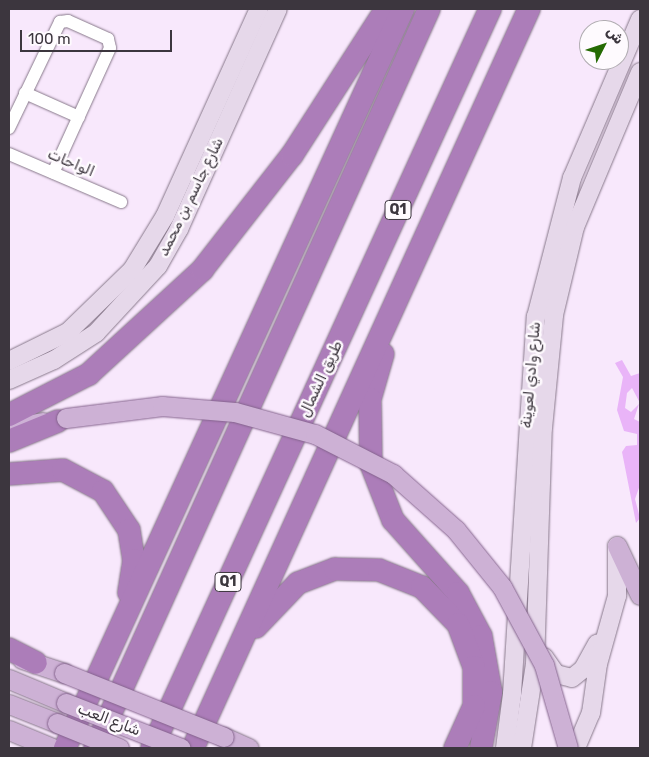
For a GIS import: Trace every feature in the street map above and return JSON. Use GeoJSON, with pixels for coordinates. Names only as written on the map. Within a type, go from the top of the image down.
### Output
{"type":"FeatureCollection","features":[{"type":"Feature","properties":{"kind":"highway"},"geometry":{"type":"LineString","coordinates":[[9,415],[70,387],[135,333],[202,270],[244,222],[322,112],[386,9]]}},
{"type":"Feature","properties":{"kind":"highway"},"geometry":{"type":"LineString","coordinates":[[55,748],[120,631],[403,9]]}},
{"type":"Feature","properties":{"kind":"highway"},"geometry":{"type":"LineString","coordinates":[[96,748],[429,9]]}},
{"type":"Feature","properties":{"kind":"highway","name":"طريق الشمال"},"geometry":{"type":"LineString","coordinates":[[152,748],[490,9]]}},
{"type":"Feature","properties":{"kind":"highway"},"geometry":{"type":"LineString","coordinates":[[193,748],[319,464],[414,267],[529,9]]}},
{"type":"Feature","properties":{"kind":"highway"},"geometry":{"type":"LineString","coordinates":[[414,267],[370,399],[371,464],[393,520],[458,593],[482,636],[491,692],[481,748]]}},
{"type":"Feature","properties":{"kind":"highway"},"geometry":{"type":"LineString","coordinates":[[9,402],[78,370],[135,333]]}},
{"type":"Feature","properties":{"kind":"highway"},"geometry":{"type":"LineString","coordinates":[[9,441],[62,420]]}},
{"type":"Feature","properties":{"kind":"highway"},"geometry":{"type":"LineString","coordinates":[[9,474],[43,468],[70,472],[90,481],[115,504],[129,530],[134,560],[120,631]]}},
{"type":"Feature","properties":{"kind":"highway"},"geometry":{"type":"LineString","coordinates":[[227,672],[267,611],[298,583],[348,568],[394,574],[422,587],[450,612],[470,651],[474,706],[455,748]]}},
{"type":"Feature","properties":{"kind":"highway"},"geometry":{"type":"LineString","coordinates":[[9,649],[36,663]]}},
{"type":"Feature","properties":{"kind":"main road","name":"شارع جاسم بن محمد"},"geometry":{"type":"LineString","coordinates":[[9,361],[68,332],[132,270],[165,216],[259,9]]}},
{"type":"Feature","properties":{"kind":"main road","name":"شارع جاسم بن محمد"},"geometry":{"type":"LineString","coordinates":[[9,380],[54,360],[96,332],[158,266],[179,229],[278,9]]}},
{"type":"Feature","properties":{"kind":"main road","name":"شارع وادي لعوينة"},"geometry":{"type":"LineString","coordinates":[[505,748],[512,694],[536,317],[572,178],[640,19]]}},
{"type":"Feature","properties":{"kind":"main road","name":"شارع وادي لعوينة"},"geometry":{"type":"LineString","coordinates":[[522,748],[532,694],[544,418],[554,315],[575,227],[640,72]]}},
{"type":"Feature","properties":{"kind":"main road"},"geometry":{"type":"LineString","coordinates":[[9,428],[162,406],[235,412],[315,434],[393,474],[451,524],[502,587],[544,665],[568,748]]}},
{"type":"Feature","properties":{"kind":"main road"},"geometry":{"type":"LineString","coordinates":[[617,546],[640,595]]}},
{"type":"Feature","properties":{"kind":"main road"},"geometry":{"type":"LineString","coordinates":[[576,748],[591,713],[607,626],[617,596],[617,546]]}},
{"type":"Feature","properties":{"kind":"main road"},"geometry":{"type":"LineString","coordinates":[[536,634],[552,670],[561,678],[572,678],[587,663],[607,626]]}},
{"type":"Feature","properties":{"kind":"main road"},"geometry":{"type":"LineString","coordinates":[[9,655],[36,663],[249,748]]}},
{"type":"Feature","properties":{"kind":"main road","name":"شارع العب"},"geometry":{"type":"LineString","coordinates":[[9,679],[181,748]]}},
{"type":"Feature","properties":{"kind":"main road","name":"شارع العب"},"geometry":{"type":"LineString","coordinates":[[9,704],[119,748]]}},
{"type":"Feature","properties":{"kind":"main road"},"geometry":{"type":"LineString","coordinates":[[9,730],[55,748]]}},
{"type":"Feature","properties":{"kind":"street"},"geometry":{"type":"LineString","coordinates":[[9,128],[58,24],[65,20],[76,24],[111,44],[53,172]]}},
{"type":"Feature","properties":{"kind":"street"},"geometry":{"type":"LineString","coordinates":[[25,93],[79,117]]}},
{"type":"Feature","properties":{"kind":"street","name":"الواحات"},"geometry":{"type":"LineString","coordinates":[[9,154],[121,202]]}},
{"type":"Feature","properties":{"kind":"shaded area"},"geometry":{"type":"Polygon","coordinates":[[[622,360],[631,376],[640,373],[640,403],[632,388],[627,393],[625,408],[631,412],[639,404],[634,419],[640,422],[640,485],[635,499],[640,518],[636,523],[622,452],[626,446],[637,445],[637,434],[624,431],[617,410],[623,377],[615,363],[622,360]]]}}]}
